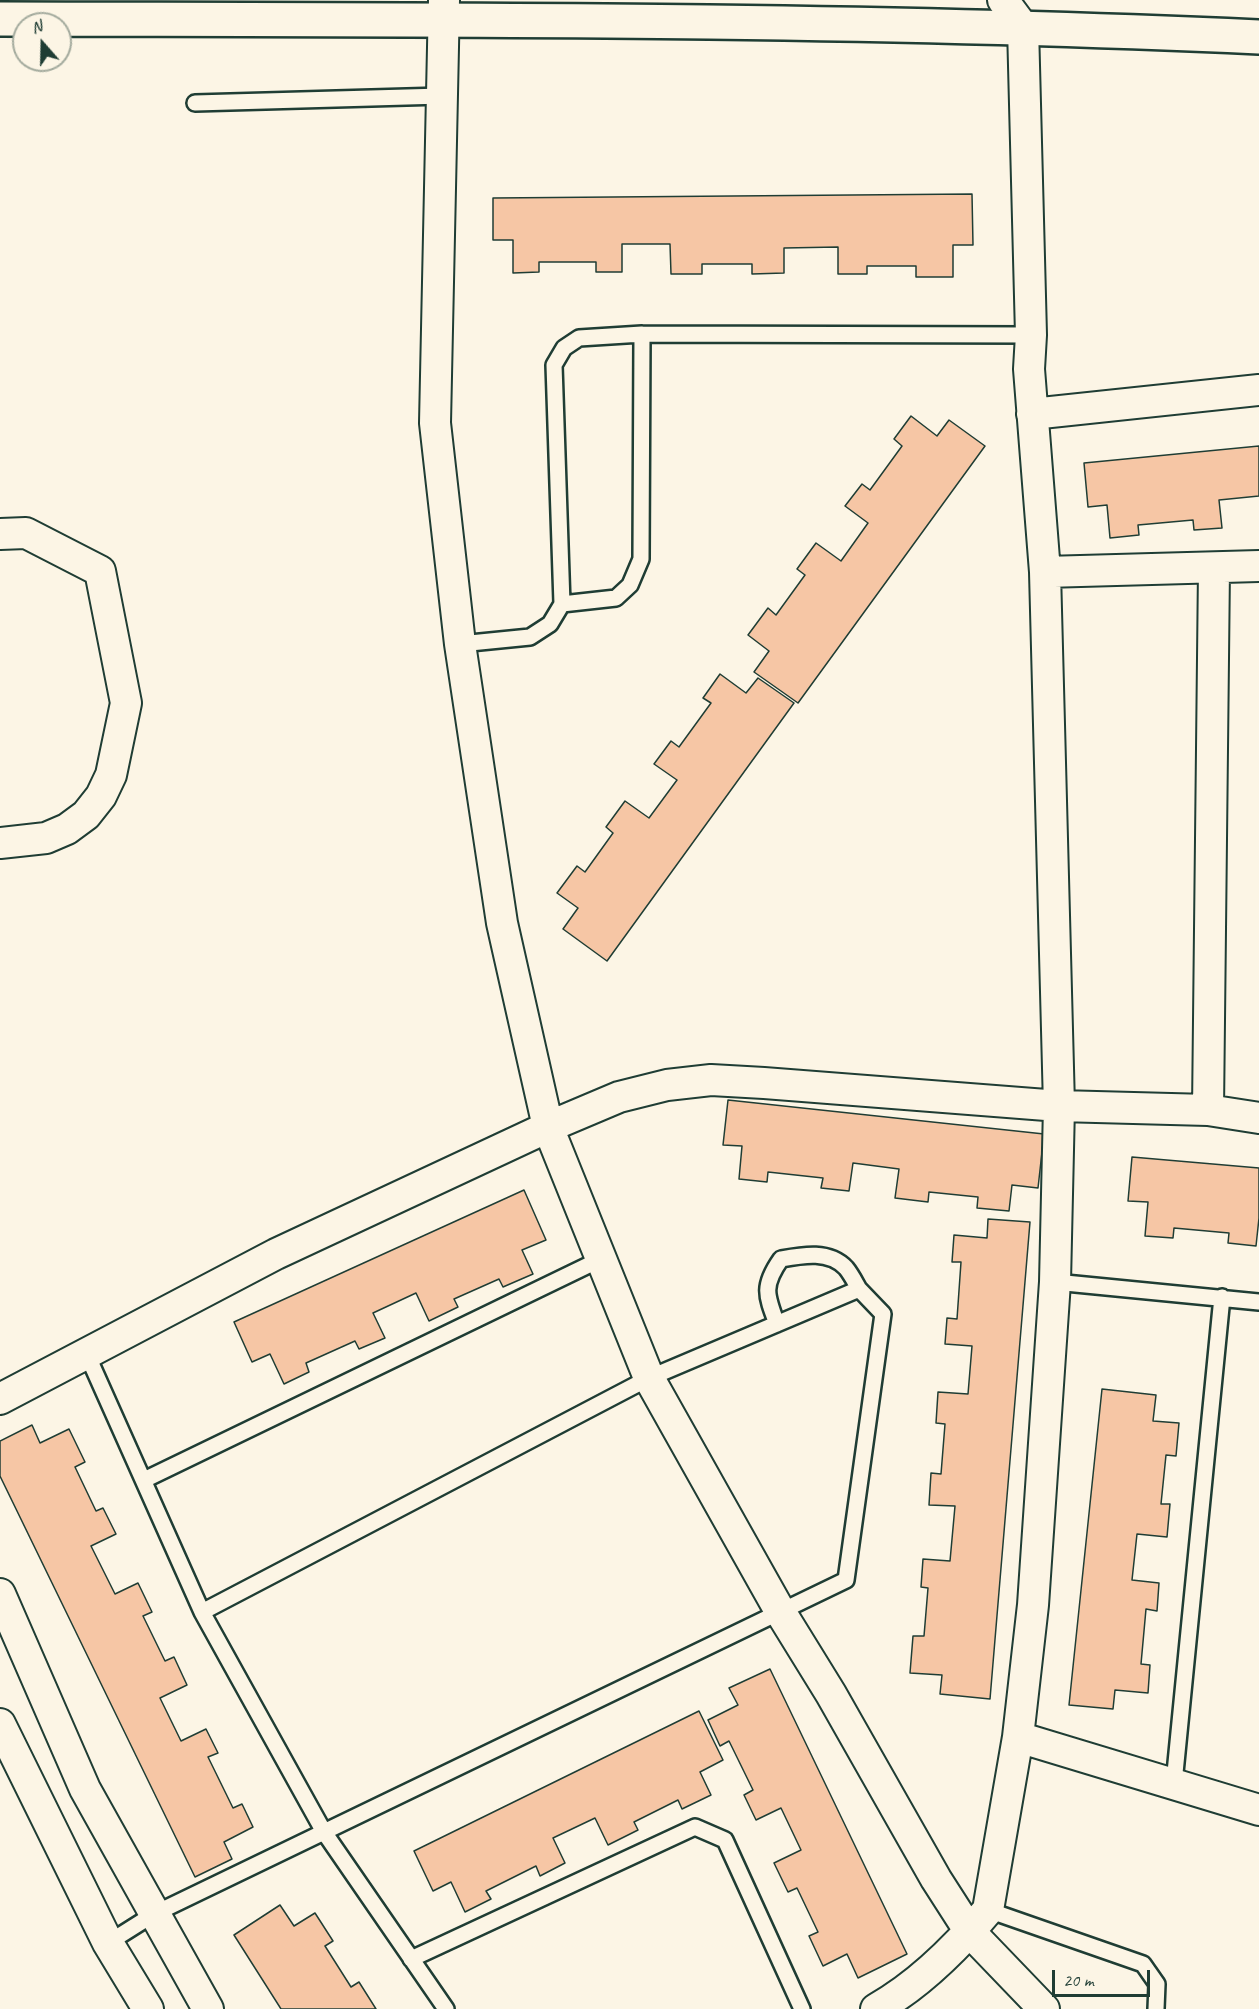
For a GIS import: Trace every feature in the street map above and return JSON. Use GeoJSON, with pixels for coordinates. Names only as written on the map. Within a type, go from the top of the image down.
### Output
{"type":"FeatureCollection","features":[{"type":"Feature","properties":{"kind":"main road"},"geometry":{"type":"LineString","coordinates":[[0,19],[444,10],[1023,27],[1259,37]]}},
{"type":"Feature","properties":{"kind":"street"},"geometry":{"type":"LineString","coordinates":[[876,2009],[902,1994],[979,1921],[1018,1737],[1033,1605],[1055,1282],[1059,1106],[1046,572],[1029,369],[1023,27],[1003,0]]}},
{"type":"Feature","properties":{"kind":"street"},"geometry":{"type":"LineString","coordinates":[[444,10],[435,423],[460,644],[501,924],[548,1127],[649,1378],[781,1613],[831,1694],[936,1879],[979,1921],[1044,2009]]}},
{"type":"Feature","properties":{"kind":"street"},"geometry":{"type":"LineString","coordinates":[[1032,414],[1259,390]]}},
{"type":"Feature","properties":{"kind":"street"},"geometry":{"type":"LineString","coordinates":[[0,534],[26,533],[100,572],[126,703],[111,775],[101,796],[86,815],[67,829],[46,838],[0,843]]}},
{"type":"Feature","properties":{"kind":"street"},"geometry":{"type":"LineString","coordinates":[[1046,572],[1259,566]]}},
{"type":"Feature","properties":{"kind":"street"},"geometry":{"type":"LineString","coordinates":[[1208,1110],[1214,568]]}},
{"type":"Feature","properties":{"kind":"street"},"geometry":{"type":"LineString","coordinates":[[0,1399],[276,1254],[548,1127],[619,1097],[667,1085],[711,1080],[1059,1106],[1208,1110],[1259,1118]]}},
{"type":"Feature","properties":{"kind":"street"},"geometry":{"type":"LineString","coordinates":[[0,1594],[85,1789],[208,2009]]}},
{"type":"Feature","properties":{"kind":"street"},"geometry":{"type":"LineString","coordinates":[[0,1724],[108,1943],[148,2009]]}},
{"type":"Feature","properties":{"kind":"street"},"geometry":{"type":"LineString","coordinates":[[1018,1737],[1259,1810]]}},
{"type":"Feature","properties":{"kind":"lane"},"geometry":{"type":"LineString","coordinates":[[195,103],[442,96]]}},
{"type":"Feature","properties":{"kind":"lane"},"geometry":{"type":"LineString","coordinates":[[460,644],[530,637],[550,624],[562,604],[554,365],[564,348],[579,338],[642,334],[1030,335]]}},
{"type":"Feature","properties":{"kind":"lane"},"geometry":{"type":"LineString","coordinates":[[562,604],[616,598],[630,585],[641,559],[642,334]]}},
{"type":"Feature","properties":{"kind":"lane"},"geometry":{"type":"LineString","coordinates":[[108,1943],[154,1914],[846,1580],[883,1314],[859,1289],[847,1269],[833,1258],[805,1254],[781,1259],[771,1274],[767,1296],[777,1324]]}},
{"type":"Feature","properties":{"kind":"lane"},"geometry":{"type":"LineString","coordinates":[[144,1480],[601,1259]]}},
{"type":"Feature","properties":{"kind":"lane"},"geometry":{"type":"LineString","coordinates":[[1055,1282],[1259,1302]]}},
{"type":"Feature","properties":{"kind":"lane"},"geometry":{"type":"LineString","coordinates":[[202,1612],[649,1378],[859,1289]]}},
{"type":"Feature","properties":{"kind":"lane"},"geometry":{"type":"LineString","coordinates":[[1174,1783],[1222,1297]]}},
{"type":"Feature","properties":{"kind":"lane"},"geometry":{"type":"LineString","coordinates":[[86,1352],[202,1612],[324,1833],[446,2009]]}},
{"type":"Feature","properties":{"kind":"lane"},"geometry":{"type":"LineString","coordinates":[[411,1959],[695,1827],[725,1840],[802,2009]]}},
{"type":"Feature","properties":{"kind":"lane"},"geometry":{"type":"LineString","coordinates":[[979,1921],[1143,1964],[1156,1984],[1156,2009]]}},
{"type":"Feature","properties":{"kind":"building"},"geometry":{"type":"Polygon","coordinates":[[[972,194],[973,245],[953,245],[953,277],[916,277],[916,266],[867,266],[867,274],[838,274],[838,247],[784,248],[784,273],[752,274],[752,264],[702,264],[702,274],[671,274],[670,244],[622,244],[622,272],[596,272],[596,262],[539,262],[539,272],[513,273],[513,240],[493,240],[493,198],[972,194]]]}},
{"type":"Feature","properties":{"kind":"building"},"geometry":{"type":"Polygon","coordinates":[[[911,416],[937,436],[949,420],[985,446],[798,703],[754,672],[769,651],[748,635],[768,608],[776,615],[805,575],[797,569],[816,543],[841,561],[868,523],[845,506],[862,484],[870,490],[902,446],[894,439],[911,416]]]}},
{"type":"Feature","properties":{"kind":"building"},"geometry":{"type":"Polygon","coordinates":[[[1259,446],[1259,496],[1219,500],[1222,528],[1194,530],[1193,520],[1138,525],[1139,535],[1110,538],[1107,505],[1088,507],[1084,463],[1259,446]]]}},
{"type":"Feature","properties":{"kind":"building"},"geometry":{"type":"Polygon","coordinates":[[[720,674],[746,693],[758,678],[794,703],[607,961],[563,929],[578,908],[557,893],[577,866],[585,872],[613,833],[606,827],[625,801],[649,818],[677,780],[654,764],[671,741],[679,747],[711,703],[703,698],[720,674]]]}},
{"type":"Feature","properties":{"kind":"building"},"geometry":{"type":"Polygon","coordinates":[[[728,1100],[1044,1134],[1038,1188],[1012,1185],[1009,1211],[977,1208],[978,1197],[929,1192],[928,1202],[895,1198],[899,1169],[853,1163],[849,1191],[821,1188],[823,1178],[768,1172],[767,1182],[739,1179],[742,1146],[723,1145],[728,1100]]]}},
{"type":"Feature","properties":{"kind":"building"},"geometry":{"type":"Polygon","coordinates":[[[1132,1157],[1259,1168],[1259,1218],[1256,1246],[1228,1243],[1229,1233],[1174,1228],[1173,1238],[1145,1236],[1148,1202],[1128,1201],[1132,1157]]]}},
{"type":"Feature","properties":{"kind":"building"},"geometry":{"type":"Polygon","coordinates":[[[524,1190],[546,1240],[522,1250],[533,1274],[503,1287],[499,1279],[454,1299],[458,1307],[429,1321],[416,1293],[373,1313],[385,1338],[359,1349],[355,1341],[306,1363],[309,1372],[284,1384],[270,1354],[252,1362],[234,1322],[524,1190]]]}},
{"type":"Feature","properties":{"kind":"building"},"geometry":{"type":"Polygon","coordinates":[[[988,1219],[1030,1222],[990,1699],[940,1694],[942,1675],[910,1673],[913,1636],[924,1636],[928,1588],[921,1587],[923,1559],[950,1561],[955,1506],[929,1505],[931,1473],[941,1474],[945,1424],[936,1423],[938,1392],[968,1394],[972,1346],[945,1344],[947,1318],[957,1319],[961,1262],[952,1262],[954,1235],[987,1238],[988,1219]]]}},
{"type":"Feature","properties":{"kind":"building"},"geometry":{"type":"Polygon","coordinates":[[[1102,1389],[1156,1395],[1153,1421],[1179,1423],[1176,1456],[1166,1455],[1161,1504],[1170,1504],[1167,1537],[1137,1534],[1132,1580],[1159,1583],[1157,1611],[1146,1609],[1141,1664],[1150,1665],[1148,1693],[1115,1690],[1113,1709],[1069,1705],[1102,1389]]]}},
{"type":"Feature","properties":{"kind":"building"},"geometry":{"type":"Polygon","coordinates":[[[32,1425],[40,1443],[69,1429],[85,1462],[75,1467],[96,1511],[103,1508],[116,1534],[91,1546],[115,1594],[138,1583],[152,1612],[143,1616],[165,1661],[174,1657],[187,1685],[160,1698],[181,1741],[206,1729],[218,1753],[208,1757],[233,1808],[242,1804],[253,1827],[224,1842],[232,1859],[195,1877],[0,1476],[0,1441],[32,1425]]]}},
{"type":"Feature","properties":{"kind":"building"},"geometry":{"type":"Polygon","coordinates":[[[770,1669],[907,1954],[858,1978],[847,1954],[823,1966],[809,1936],[818,1932],[797,1888],[788,1892],[774,1863],[801,1850],[781,1808],[756,1820],[744,1795],[753,1790],[729,1741],[720,1746],[708,1720],[738,1705],[729,1688],[770,1669]]]}},
{"type":"Feature","properties":{"kind":"building"},"geometry":{"type":"Polygon","coordinates":[[[699,1711],[723,1760],[700,1772],[711,1795],[682,1809],[678,1800],[634,1822],[638,1830],[608,1845],[595,1818],[553,1838],[565,1863],[540,1876],[536,1866],[486,1891],[491,1899],[465,1912],[451,1882],[433,1891],[414,1851],[699,1711]]]}},
{"type":"Feature","properties":{"kind":"building"},"geometry":{"type":"Polygon","coordinates":[[[280,1905],[294,1926],[315,1913],[333,1941],[325,1946],[351,1987],[359,1982],[376,2009],[281,2009],[234,1935],[280,1905]]]}}]}
